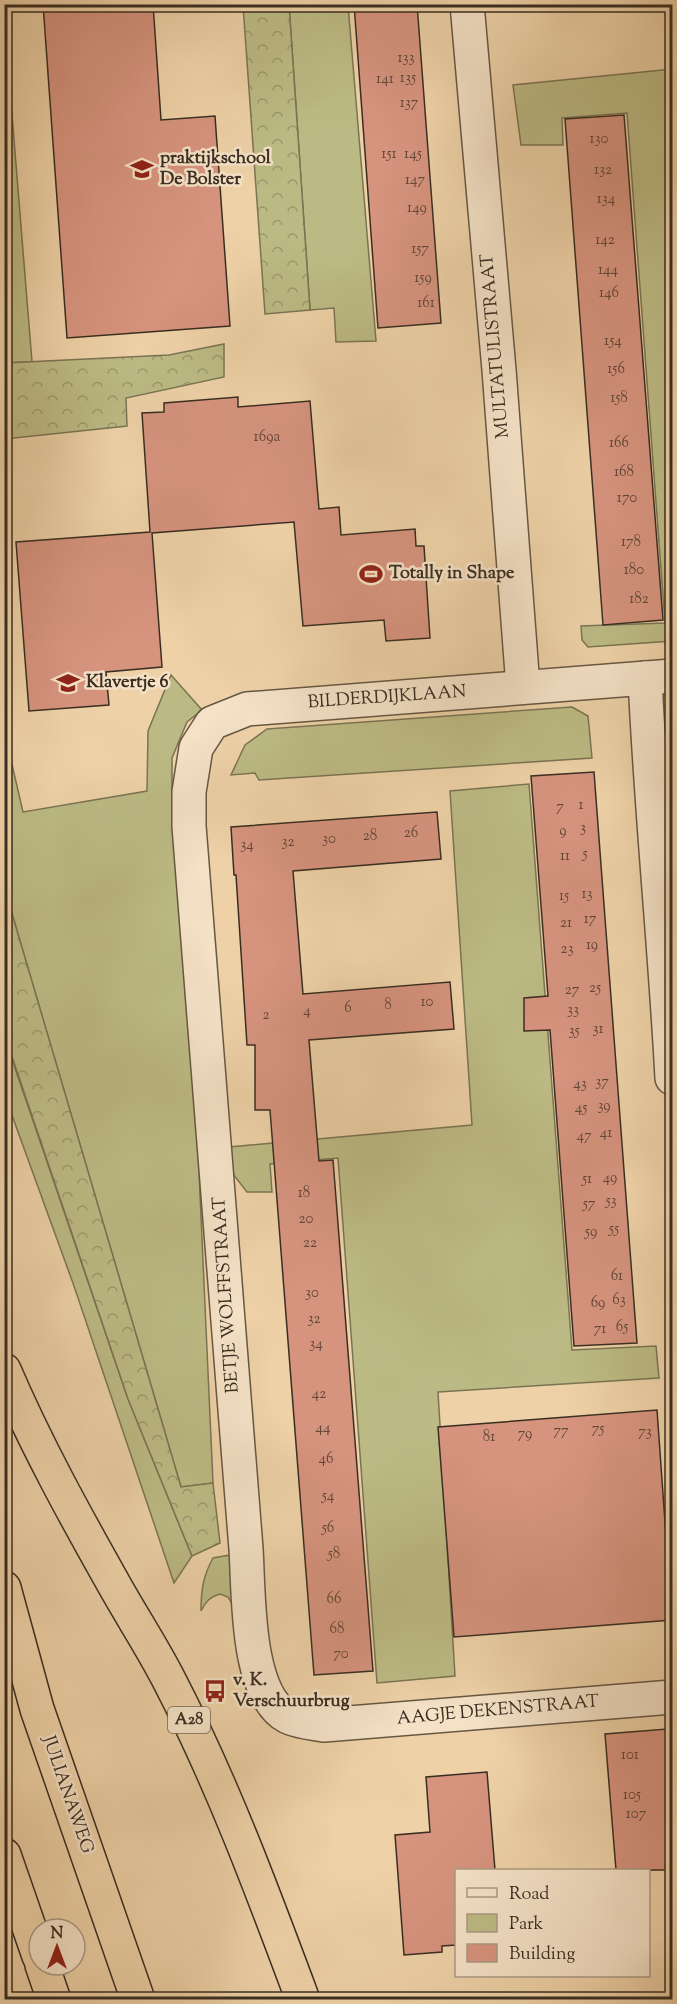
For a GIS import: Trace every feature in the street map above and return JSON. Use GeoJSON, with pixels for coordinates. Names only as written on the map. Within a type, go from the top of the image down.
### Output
{"type":"FeatureCollection","features":[{"type":"Feature","properties":{"kind":"highway","name":"A28"},"geometry":{"type":"LineString","coordinates":[[4,1370],[44,1455],[115,1586],[168,1676],[216,1776],[303,2000]]}},
{"type":"Feature","properties":{"kind":"highway","name":"JULIANAWEG"},"geometry":{"type":"LineString","coordinates":[[4,1588],[37,1709],[138,2000]]}},
{"type":"Feature","properties":{"kind":"highway"},"geometry":{"type":"LineString","coordinates":[[4,1855],[27,1921]]}},
{"type":"Feature","properties":{"kind":"highway"},"geometry":{"type":"LineString","coordinates":[[46,1977],[54,2000]]}},
{"type":"Feature","properties":{"kind":"street","name":"MULTATULISTRAAT"},"geometry":{"type":"LineString","coordinates":[[467,4],[499,370],[523,687]]}},
{"type":"Feature","properties":{"kind":"street","name":"BILDERDIJKLAAN"},"geometry":{"type":"LineString","coordinates":[[189,826],[189,792],[196,748],[212,723],[247,709],[659,677]]}},
{"type":"Feature","properties":{"kind":"street"},"geometry":{"type":"LineString","coordinates":[[659,677],[649,764],[664,943],[672,1078]]}},
{"type":"Feature","properties":{"kind":"street","name":"BETJE WOLFFSTRAAT"},"geometry":{"type":"LineString","coordinates":[[189,826],[251,1633],[258,1676],[269,1700],[288,1717],[324,1725]]}},
{"type":"Feature","properties":{"kind":"street","name":"AAGJE DEKENSTRAAT"},"geometry":{"type":"LineString","coordinates":[[324,1725],[672,1697]]}},
{"type":"Feature","properties":{"kind":"green space"},"geometry":{"type":"Polygon","coordinates":[[[243,5],[289,5],[310,310],[265,314],[243,5]]]}},
{"type":"Feature","properties":{"kind":"green space"},"geometry":{"type":"Polygon","coordinates":[[[289,5],[348,5],[376,341],[336,342],[334,308],[310,310],[289,5]]]}},
{"type":"Feature","properties":{"kind":"green space"},"geometry":{"type":"Polygon","coordinates":[[[4,16],[32,362],[4,363],[4,16]]]}},
{"type":"Feature","properties":{"kind":"green space"},"geometry":{"type":"Polygon","coordinates":[[[672,69],[672,641],[588,647],[582,640],[581,626],[665,623],[627,113],[562,118],[563,145],[521,145],[513,85],[672,69]]]}},
{"type":"Feature","properties":{"kind":"green space"},"geometry":{"type":"Polygon","coordinates":[[[224,344],[224,377],[126,398],[127,426],[5,439],[5,363],[169,355],[224,344]]]}},
{"type":"Feature","properties":{"kind":"green space"},"geometry":{"type":"Polygon","coordinates":[[[171,675],[202,710],[187,722],[172,758],[172,791],[198,1150],[213,1483],[181,1487],[5,890],[4,730],[23,812],[147,791],[148,731],[171,675]]]}},
{"type":"Feature","properties":{"kind":"green space"},"geometry":{"type":"Polygon","coordinates":[[[572,707],[588,716],[592,758],[259,780],[255,773],[231,775],[245,745],[267,729],[572,707]]]}},
{"type":"Feature","properties":{"kind":"green space"},"geometry":{"type":"Polygon","coordinates":[[[529,784],[572,1350],[656,1346],[659,1378],[438,1392],[455,1676],[377,1683],[338,1158],[270,1164],[272,1192],[247,1192],[233,1174],[229,1147],[472,1125],[450,791],[529,784]]]}},
{"type":"Feature","properties":{"kind":"green space"},"geometry":{"type":"Polygon","coordinates":[[[5,890],[181,1487],[213,1483],[220,1543],[192,1556],[128,1399],[5,1036],[5,890]]]}},
{"type":"Feature","properties":{"kind":"green space"},"geometry":{"type":"Polygon","coordinates":[[[4,1036],[128,1399],[192,1556],[174,1583],[74,1286],[5,1096],[4,1036]]]}},
{"type":"Feature","properties":{"kind":"green space"},"geometry":{"type":"Polygon","coordinates":[[[230,1555],[233,1605],[228,1597],[220,1594],[208,1600],[201,1611],[203,1584],[213,1558],[230,1555]]]}},
{"type":"Feature","properties":{"kind":"building","name":"praktijkschool De Bolster"},"geometry":{"type":"Polygon","coordinates":[[[43,4],[153,4],[161,120],[215,116],[230,326],[67,338],[43,4]]]}},
{"type":"Feature","properties":{"kind":"building"},"geometry":{"type":"Polygon","coordinates":[[[354,4],[417,4],[441,323],[378,328],[354,4]]]}},
{"type":"Feature","properties":{"kind":"building"},"geometry":{"type":"Polygon","coordinates":[[[624,115],[663,620],[603,625],[565,119],[624,115]]]}},
{"type":"Feature","properties":{"kind":"building"},"geometry":{"type":"Polygon","coordinates":[[[238,397],[238,407],[310,401],[319,509],[339,507],[341,535],[415,529],[416,546],[424,546],[430,638],[386,641],[384,620],[303,626],[294,522],[152,533],[162,667],[106,672],[109,705],[29,711],[16,542],[150,532],[142,413],[164,412],[164,403],[238,397]]]}},
{"type":"Feature","properties":{"kind":"building"},"geometry":{"type":"Polygon","coordinates":[[[594,772],[637,1343],[574,1346],[550,1030],[524,1031],[524,998],[548,996],[531,776],[594,772]]]}},
{"type":"Feature","properties":{"kind":"building"},"geometry":{"type":"Polygon","coordinates":[[[437,812],[441,859],[293,871],[303,994],[450,982],[454,1029],[309,1040],[319,1161],[333,1160],[373,1671],[314,1675],[270,1110],[255,1110],[255,1045],[247,1045],[231,827],[437,812]]]}},
{"type":"Feature","properties":{"kind":"building"},"geometry":{"type":"Polygon","coordinates":[[[657,1410],[672,1620],[454,1637],[438,1427],[657,1410]]]}},
{"type":"Feature","properties":{"kind":"building"},"geometry":{"type":"Polygon","coordinates":[[[667,1729],[672,1798],[672,1870],[616,1869],[605,1734],[667,1729]]]}},
{"type":"Feature","properties":{"kind":"building"},"geometry":{"type":"Polygon","coordinates":[[[487,1772],[495,1869],[455,1869],[455,1945],[442,1946],[442,1952],[404,1955],[395,1835],[430,1832],[426,1777],[487,1772]]]}},
{"type":"Feature","properties":{"kind":"place","name":"praktijkschool De Bolster"},"geometry":{"type":"Point","coordinates":[142,169]}},
{"type":"Feature","properties":{"kind":"place","name":"Totally in Shape"},"geometry":{"type":"Point","coordinates":[371,574]}},
{"type":"Feature","properties":{"kind":"place","name":"Klavertje 6"},"geometry":{"type":"Point","coordinates":[68,683]}},
{"type":"Feature","properties":{"kind":"place","name":"v. K. Verschuurbrug"},"geometry":{"type":"Point","coordinates":[215,1691]}}]}
